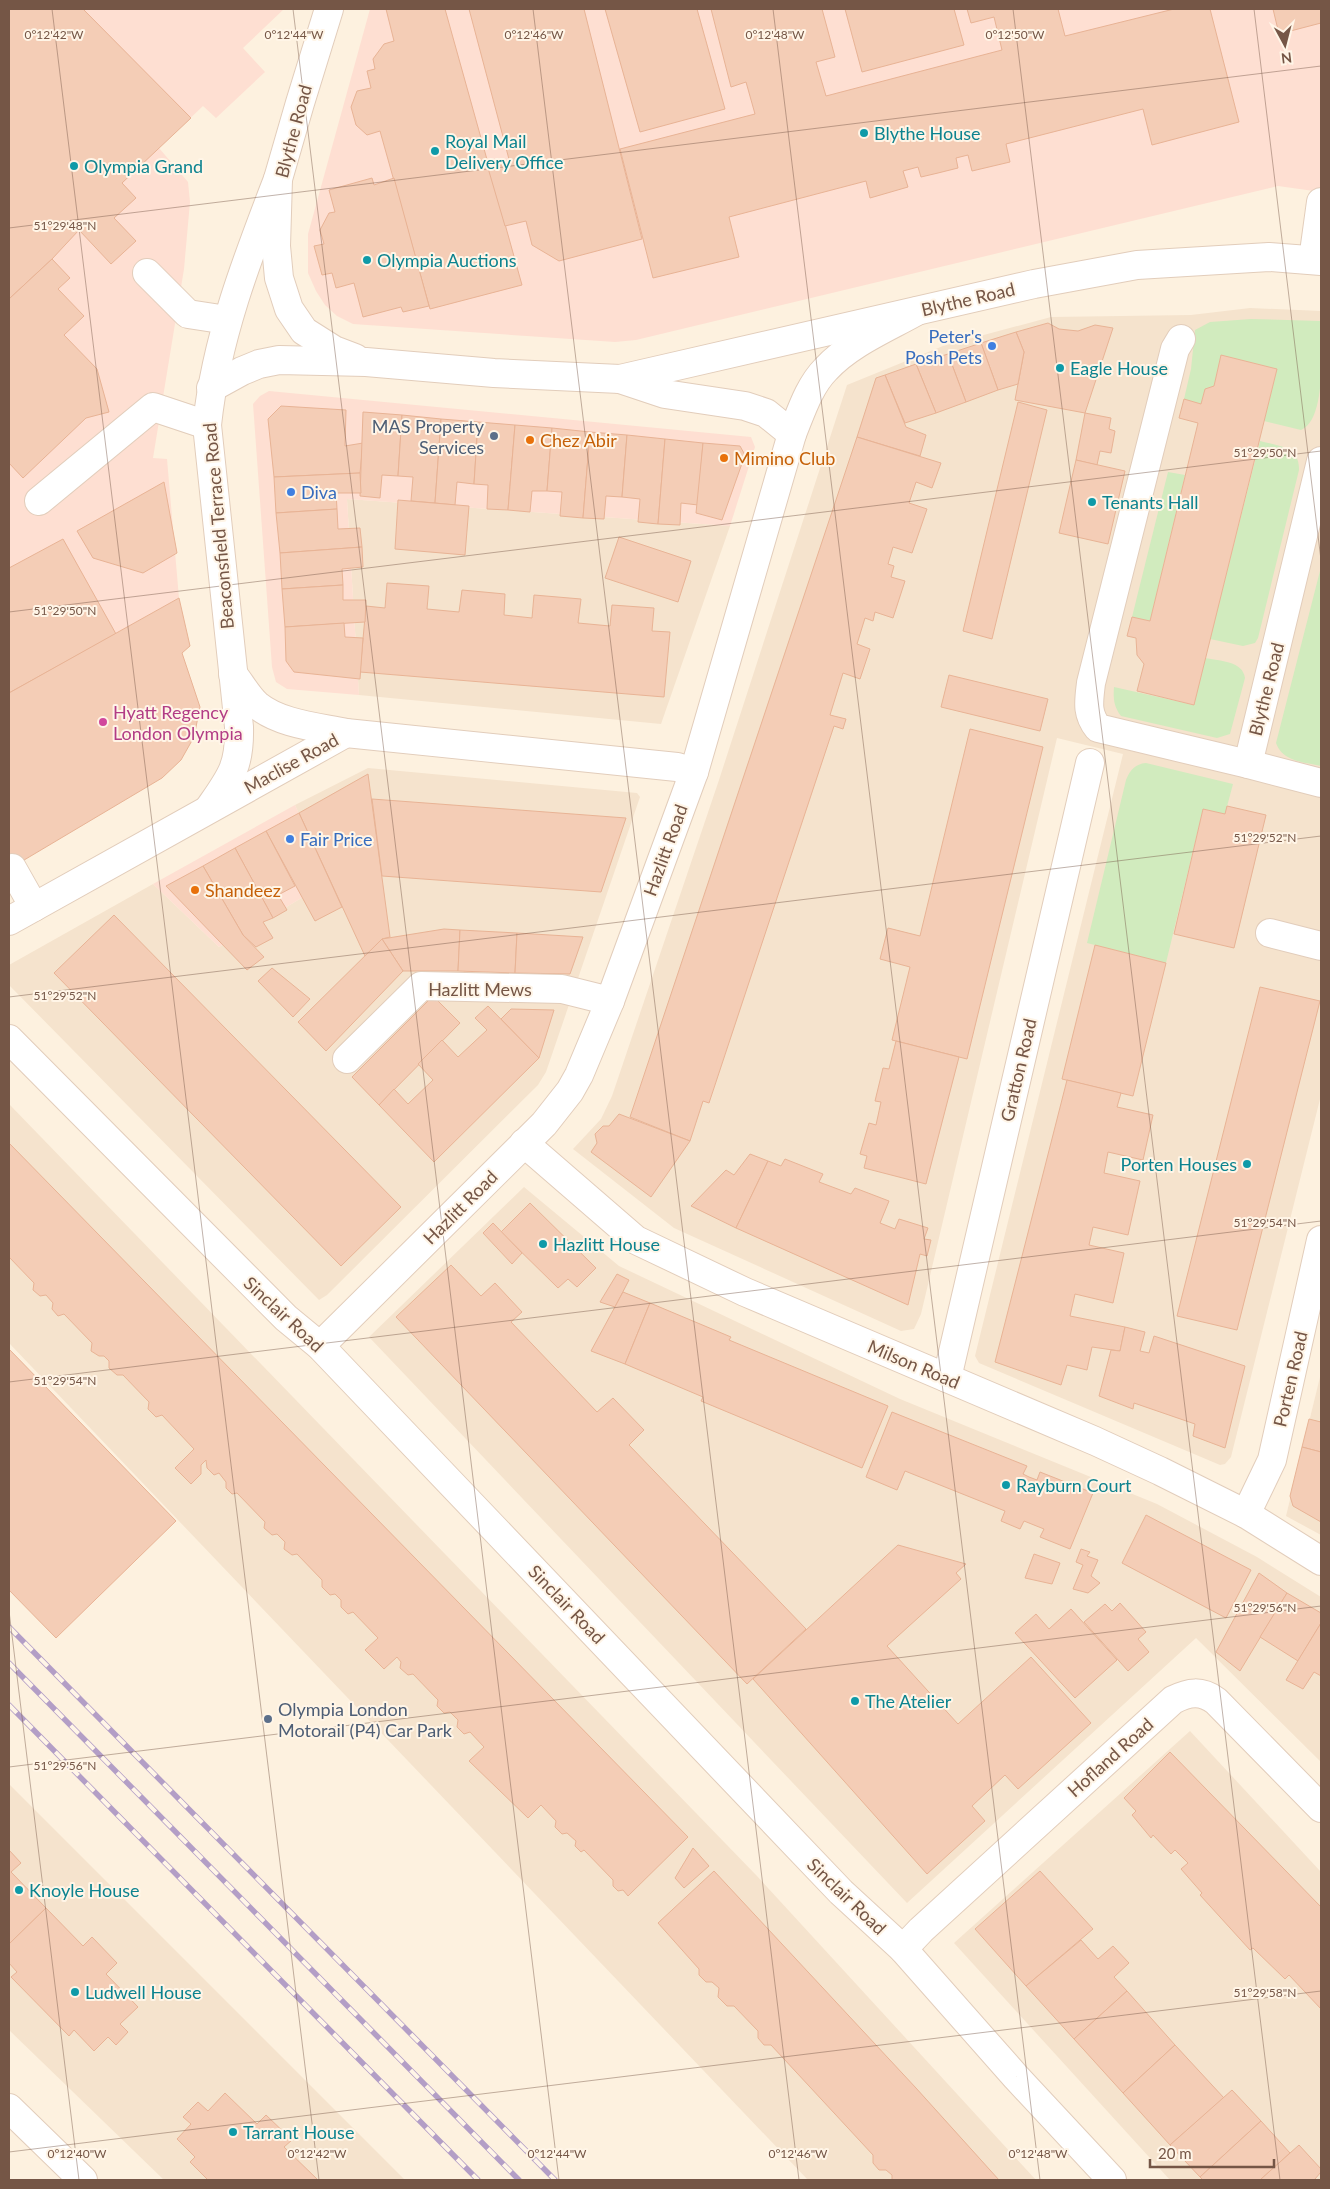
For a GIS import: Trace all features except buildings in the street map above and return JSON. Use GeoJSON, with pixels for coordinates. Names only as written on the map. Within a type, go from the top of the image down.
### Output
{"type":"FeatureCollection","features":[{"type":"Feature","properties":{"kind":"street","name":"Blythe Road"},"geometry":{"type":"LineString","coordinates":[[329,9],[278,180],[276,246],[279,278],[290,309],[304,332],[334,350],[366,362]]}},
{"type":"Feature","properties":{"kind":"street","name":"Beaconsfield Terrace Road"},"geometry":{"type":"LineString","coordinates":[[210,807],[234,772],[240,750],[207,424],[210,388],[227,320],[253,243],[278,180]]}},
{"type":"Feature","properties":{"kind":"street"},"geometry":{"type":"LineString","coordinates":[[1317,260],[1321,202]]}},
{"type":"Feature","properties":{"kind":"street","name":"Blythe Road"},"geometry":{"type":"LineString","coordinates":[[210,388],[259,364],[279,360],[366,362],[494,373],[620,379],[1034,284],[1137,265],[1269,257],[1317,260]]}},
{"type":"Feature","properties":{"kind":"street"},"geometry":{"type":"LineString","coordinates":[[147,273],[188,314],[227,320]]}},
{"type":"Feature","properties":{"kind":"street","name":"Hazlitt Road"},"geometry":{"type":"LineString","coordinates":[[320,1346],[544,1124],[570,1091],[610,1001],[694,772],[792,434],[809,395],[825,369],[846,351],[917,311]]}},
{"type":"Feature","properties":{"kind":"street"},"geometry":{"type":"LineString","coordinates":[[1181,339],[1174,349],[1091,683],[1088,706],[1093,722],[1098,728],[1321,783]]}},
{"type":"Feature","properties":{"kind":"street","name":"Blythe Road"},"geometry":{"type":"LineString","coordinates":[[620,379],[665,394],[745,406],[766,413],[792,434]]}},
{"type":"Feature","properties":{"kind":"street"},"geometry":{"type":"LineString","coordinates":[[39,501],[153,407],[207,424]]}},
{"type":"Feature","properties":{"kind":"street","name":"Blythe Road"},"geometry":{"type":"LineString","coordinates":[[1248,764],[1321,463]]}},
{"type":"Feature","properties":{"kind":"street"},"geometry":{"type":"LineString","coordinates":[[232,673],[256,704],[267,712],[312,726],[346,733]]}},
{"type":"Feature","properties":{"kind":"street","name":"Maclise Road"},"geometry":{"type":"LineString","coordinates":[[9,921],[210,807],[346,733],[677,767],[694,772]]}},
{"type":"Feature","properties":{"kind":"street","name":"Gratton Road"},"geometry":{"type":"LineString","coordinates":[[947,1378],[1090,763]]}},
{"type":"Feature","properties":{"kind":"street"},"geometry":{"type":"LineString","coordinates":[[12,868],[34,906]]}},
{"type":"Feature","properties":{"kind":"street"},"geometry":{"type":"LineString","coordinates":[[1270,934],[1321,946]]}},
{"type":"Feature","properties":{"kind":"street","name":"Hazlitt Mews"},"geometry":{"type":"LineString","coordinates":[[347,1059],[421,986],[562,989],[610,1001]]}},
{"type":"Feature","properties":{"kind":"street","name":"Sinclair Road"},"geometry":{"type":"LineString","coordinates":[[9,1039],[279,1311],[320,1346],[841,1892],[903,1949],[1016,2077],[1112,2180]]}},
{"type":"Feature","properties":{"kind":"street","name":"Milson Road"},"geometry":{"type":"LineString","coordinates":[[524,1143],[636,1240],[745,1292],[1094,1441],[1246,1514],[1321,1561]]}},
{"type":"Feature","properties":{"kind":"street","name":"Porten Road"},"geometry":{"type":"LineString","coordinates":[[1246,1514],[1272,1460],[1321,1240]]}},
{"type":"Feature","properties":{"kind":"street","name":"Hofland Road"},"geometry":{"type":"LineString","coordinates":[[903,1949],[921,1930],[1172,1700],[1184,1694],[1195,1692],[1207,1694],[1216,1701],[1321,1808]]}},
{"type":"Feature","properties":{"kind":"street"},"geometry":{"type":"LineString","coordinates":[[9,2108],[83,2180]]}},
{"type":"Feature","properties":{"kind":"shaded area"},"geometry":{"type":"Polygon","coordinates":[[[9,9],[284,9],[243,48],[265,72],[216,118],[203,106],[159,148],[188,182],[190,202],[184,269],[153,458],[167,459],[179,598],[9,693],[9,9]]]}},
{"type":"Feature","properties":{"kind":"shaded area"},"geometry":{"type":"Polygon","coordinates":[[[370,9],[1321,9],[1321,192],[1278,186],[636,340],[615,342],[353,324],[337,316],[325,305],[316,291],[308,273],[308,234],[370,9]]]}},
{"type":"Feature","properties":{"kind":"shaded area"},"geometry":{"type":"Polygon","coordinates":[[[1250,308],[1321,311],[1321,1095],[1231,1457],[1225,1464],[1220,1465],[979,1363],[975,1356],[1123,754],[1057,738],[921,1314],[914,1329],[901,1331],[674,1228],[573,1149],[601,1119],[612,1096],[719,780],[847,385],[943,346],[1051,317],[1191,315],[1250,308]]]}},
{"type":"Feature","properties":{"kind":"shaded area"},"geometry":{"type":"Polygon","coordinates":[[[269,391],[751,437],[755,447],[730,526],[347,499],[359,695],[287,689],[276,682],[272,667],[253,404],[260,396],[269,391]]]}},
{"type":"Feature","properties":{"kind":"shaded area"},"geometry":{"type":"Polygon","coordinates":[[[347,499],[730,526],[661,724],[359,695],[347,499]]]}},
{"type":"Feature","properties":{"kind":"shaded area"},"geometry":{"type":"Polygon","coordinates":[[[368,768],[637,793],[640,797],[546,1072],[538,1085],[327,1295],[319,1300],[9,985],[9,965],[153,884],[219,947],[330,881],[295,805],[368,768]]]}},
{"type":"Feature","properties":{"kind":"shaded area"},"geometry":{"type":"Polygon","coordinates":[[[295,805],[330,881],[219,947],[153,884],[295,805]]]}},
{"type":"Feature","properties":{"kind":"shaded area"},"geometry":{"type":"Polygon","coordinates":[[[9,1104],[757,1876],[1036,2180],[808,2180],[9,1343],[9,1104]]]}},
{"type":"Feature","properties":{"kind":"shaded area"},"geometry":{"type":"Polygon","coordinates":[[[524,1187],[619,1266],[900,1399],[1157,1504],[1257,1557],[1321,1597],[1321,1762],[1196,1638],[907,1903],[369,1337],[524,1187]]]}},
{"type":"Feature","properties":{"kind":"shaded area"},"geometry":{"type":"Polygon","coordinates":[[[1321,1373],[1321,1535],[1286,1516],[1321,1373]]]}},
{"type":"Feature","properties":{"kind":"shaded area"},"geometry":{"type":"Polygon","coordinates":[[[1190,1731],[1321,1872],[1321,2180],[1170,2180],[954,1943],[1190,1731]]]}},
{"type":"Feature","properties":{"kind":"shaded area"},"geometry":{"type":"Polygon","coordinates":[[[9,1784],[405,2180],[164,2180],[9,2030],[9,1784]]]}},
{"type":"Feature","properties":{"kind":"green space"},"geometry":{"type":"Polygon","coordinates":[[[1251,319],[1321,321],[1322,363],[1319,397],[1315,412],[1309,423],[1301,430],[1264,421],[1277,369],[1221,355],[1214,386],[1205,389],[1201,404],[1184,399],[1191,369],[1195,330],[1210,322],[1251,319]]]}},
{"type":"Feature","properties":{"kind":"green space"},"geometry":{"type":"Polygon","coordinates":[[[1260,441],[1287,448],[1296,456],[1299,470],[1258,638],[1255,643],[1243,646],[1210,639],[1260,441]]]}},
{"type":"Feature","properties":{"kind":"green space"},"geometry":{"type":"Polygon","coordinates":[[[1168,472],[1185,475],[1150,621],[1132,617],[1168,472]]]}},
{"type":"Feature","properties":{"kind":"green space"},"geometry":{"type":"Polygon","coordinates":[[[1321,567],[1321,766],[1289,758],[1279,749],[1276,743],[1321,567]]]}},
{"type":"Feature","properties":{"kind":"green space"},"geometry":{"type":"Polygon","coordinates":[[[1205,658],[1235,665],[1240,668],[1245,678],[1230,734],[1217,738],[1121,716],[1119,713],[1114,703],[1114,687],[1194,705],[1205,658]]]}},
{"type":"Feature","properties":{"kind":"green space"},"geometry":{"type":"Polygon","coordinates":[[[1146,763],[1233,784],[1225,814],[1203,809],[1166,963],[1087,943],[1126,780],[1133,768],[1146,763]]]}},
{"type":"Feature","properties":{"kind":"railway"},"geometry":{"type":"LineString","coordinates":[[9,1627],[555,2180]]}},
{"type":"Feature","properties":{"kind":"railway"},"geometry":{"type":"LineString","coordinates":[[9,1663],[519,2180]]}},
{"type":"Feature","properties":{"kind":"railway"},"geometry":{"type":"LineString","coordinates":[[9,1705],[478,2180]]}},
{"type":"Feature","properties":{"kind":"place","name":"Blythe House"},"geometry":{"type":"Point","coordinates":[864,133]}},
{"type":"Feature","properties":{"kind":"place","name":"Royal Mail Delivery Office"},"geometry":{"type":"Point","coordinates":[435,151]}},
{"type":"Feature","properties":{"kind":"place","name":"Olympia Grand"},"geometry":{"type":"Point","coordinates":[74,166]}},
{"type":"Feature","properties":{"kind":"place","name":"Olympia Auctions"},"geometry":{"type":"Point","coordinates":[367,260]}},
{"type":"Feature","properties":{"kind":"place","name":"Peter's Posh Pets"},"geometry":{"type":"Point","coordinates":[992,346]}},
{"type":"Feature","properties":{"kind":"place","name":"Eagle House"},"geometry":{"type":"Point","coordinates":[1060,368]}},
{"type":"Feature","properties":{"kind":"place","name":"MAS Property Services"},"geometry":{"type":"Point","coordinates":[494,436]}},
{"type":"Feature","properties":{"kind":"place","name":"Chez Abir"},"geometry":{"type":"Point","coordinates":[530,440]}},
{"type":"Feature","properties":{"kind":"place","name":"Mimino Club"},"geometry":{"type":"Point","coordinates":[724,458]}},
{"type":"Feature","properties":{"kind":"place","name":"Diva"},"geometry":{"type":"Point","coordinates":[291,492]}},
{"type":"Feature","properties":{"kind":"place","name":"Tenants Hall"},"geometry":{"type":"Point","coordinates":[1092,502]}},
{"type":"Feature","properties":{"kind":"place","name":"Hyatt Regency London Olympia"},"geometry":{"type":"Point","coordinates":[103,722]}},
{"type":"Feature","properties":{"kind":"place","name":"Fair Price"},"geometry":{"type":"Point","coordinates":[290,839]}},
{"type":"Feature","properties":{"kind":"place","name":"Shandeez"},"geometry":{"type":"Point","coordinates":[195,890]}},
{"type":"Feature","properties":{"kind":"place","name":"Porten Houses"},"geometry":{"type":"Point","coordinates":[1247,1164]}},
{"type":"Feature","properties":{"kind":"place","name":"Hazlitt House"},"geometry":{"type":"Point","coordinates":[543,1244]}},
{"type":"Feature","properties":{"kind":"place","name":"Rayburn Court"},"geometry":{"type":"Point","coordinates":[1006,1485]}},
{"type":"Feature","properties":{"kind":"place","name":"The Atelier"},"geometry":{"type":"Point","coordinates":[855,1701]}},
{"type":"Feature","properties":{"kind":"place","name":"Olympia London Motorail (P4) Car Park"},"geometry":{"type":"Point","coordinates":[268,1719]}},
{"type":"Feature","properties":{"kind":"place","name":"Knoyle House"},"geometry":{"type":"Point","coordinates":[19,1890]}},
{"type":"Feature","properties":{"kind":"place","name":"Ludwell House"},"geometry":{"type":"Point","coordinates":[75,1992]}},
{"type":"Feature","properties":{"kind":"place","name":"Tarrant House"},"geometry":{"type":"Point","coordinates":[233,2132]}}]}
